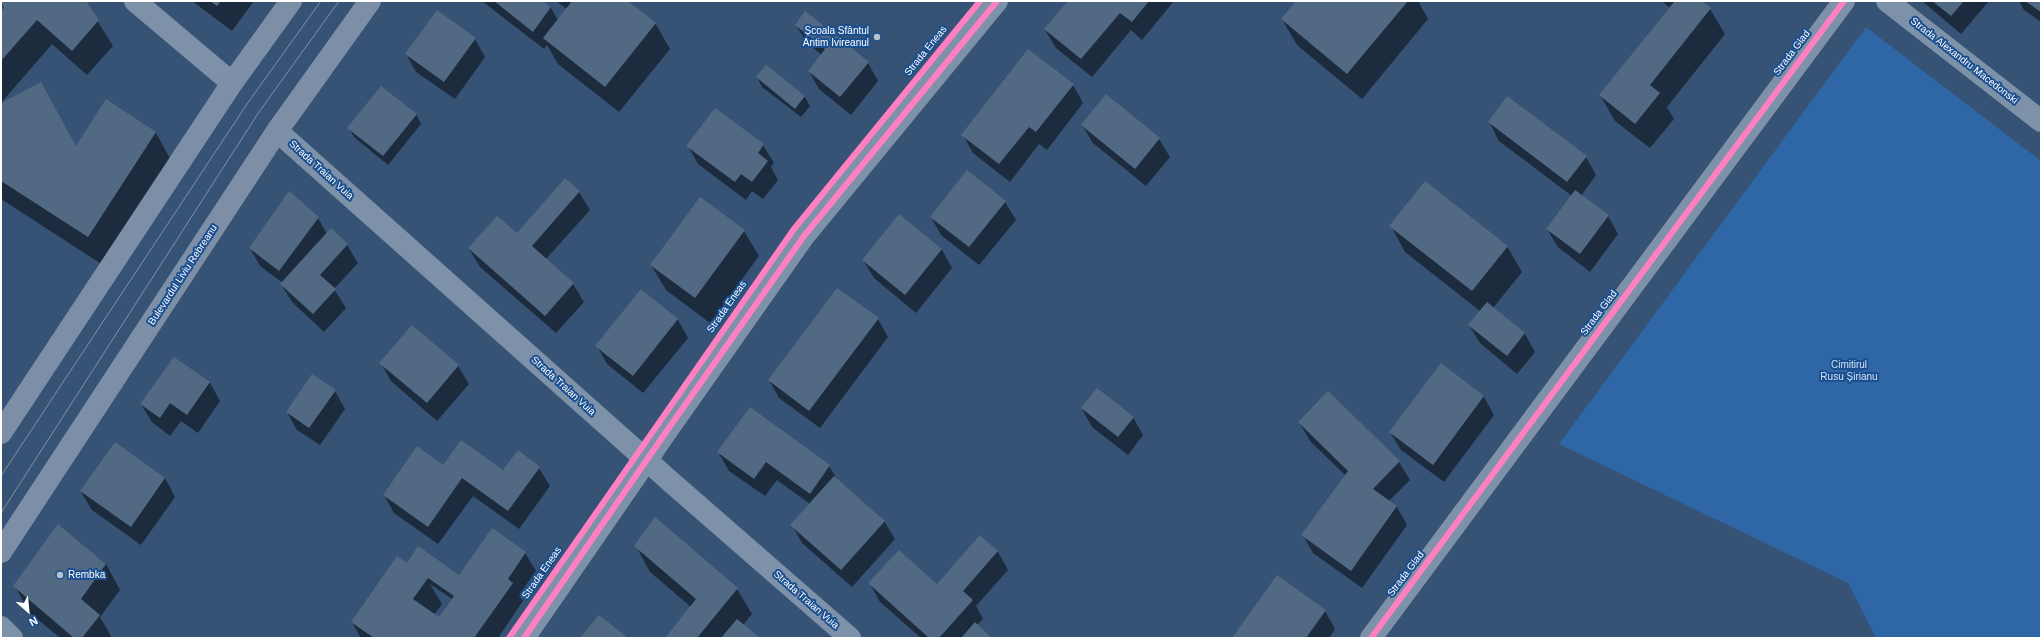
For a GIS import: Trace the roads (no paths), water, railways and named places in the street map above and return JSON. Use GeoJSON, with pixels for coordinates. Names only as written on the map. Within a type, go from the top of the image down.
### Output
{"type":"FeatureCollection","features":[{"type":"Feature","properties":{"kind":"main road"},"geometry":{"type":"LineString","coordinates":[[1,433],[232,83],[291,1]]}},
{"type":"Feature","properties":{"kind":"main road","name":"Bulevardul Liviu Rebreanu"},"geometry":{"type":"LineString","coordinates":[[1,552],[277,131],[370,1]]}},
{"type":"Feature","properties":{"kind":"street"},"geometry":{"type":"LineString","coordinates":[[135,1],[232,83]]}},
{"type":"Feature","properties":{"kind":"street"},"geometry":{"type":"LineString","coordinates":[[524,638],[804,236],[997,1]]}},
{"type":"Feature","properties":{"kind":"street","name":"Strada Glad"},"geometry":{"type":"LineString","coordinates":[[1371,638],[1844,1]]}},
{"type":"Feature","properties":{"kind":"street","name":"Strada Alexandru Macedonski"},"geometry":{"type":"LineString","coordinates":[[1887,1],[2041,121]]}},
{"type":"Feature","properties":{"kind":"street","name":"Strada Traian Vuia"},"geometry":{"type":"LineString","coordinates":[[277,131],[647,461],[850,638]]}},
{"type":"Feature","properties":{"kind":"street"},"geometry":{"type":"LineString","coordinates":[[1,627],[12,638]]}},
{"type":"Feature","properties":{"kind":"tram line"},"geometry":{"type":"LineString","coordinates":[[1,476],[249,101],[321,1]]}},
{"type":"Feature","properties":{"kind":"tram line"},"geometry":{"type":"LineString","coordinates":[[1,513],[259,112],[339,1]]}},
{"type":"Feature","properties":{"kind":"place","name":"Școala Sfântul Antim Ivireanul"},"geometry":{"type":"Point","coordinates":[877,37]}},
{"type":"Feature","properties":{"kind":"place","name":"Rembka"},"geometry":{"type":"Point","coordinates":[60,575]}},
{"type":"Feature","properties":{"kind":"park label","name":"Cimitirul Rusu Șirianu"},"geometry":{"type":"Point","coordinates":[1849,370]}}]}
